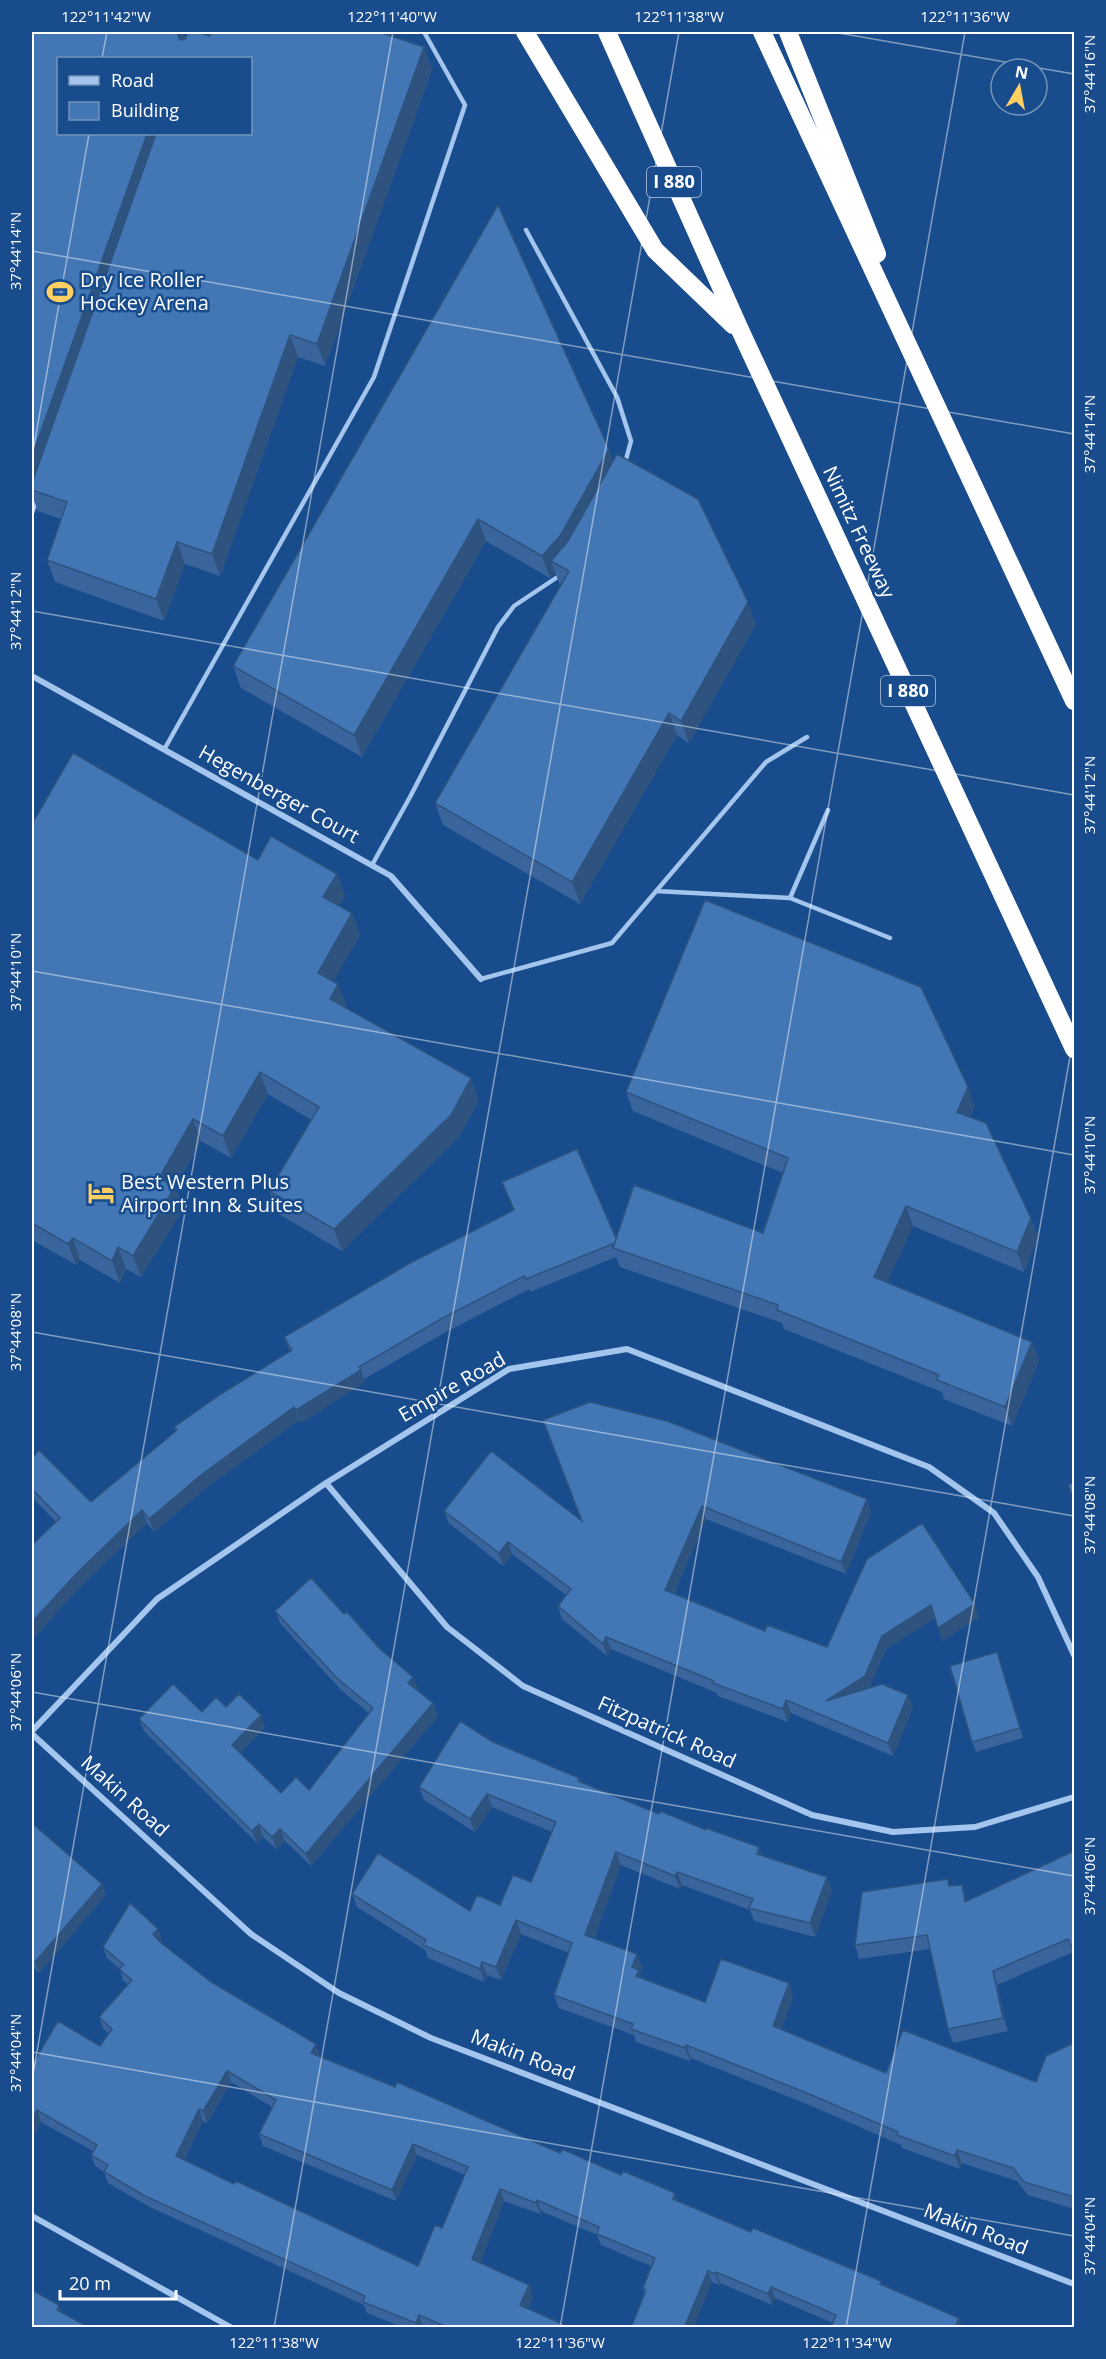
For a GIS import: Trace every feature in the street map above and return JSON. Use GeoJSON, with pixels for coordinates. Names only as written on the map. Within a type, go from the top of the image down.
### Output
{"type":"FeatureCollection","features":[{"type":"Feature","properties":{"kind":"highway"},"geometry":{"type":"LineString","coordinates":[[525,32],[655,250],[741,332]]}},
{"type":"Feature","properties":{"kind":"highway","name":"Nimitz Freeway"},"geometry":{"type":"LineString","coordinates":[[608,32],[741,332],[1074,1049]]}},
{"type":"Feature","properties":{"kind":"highway"},"geometry":{"type":"LineString","coordinates":[[762,32],[959,459],[1074,701]]}},
{"type":"Feature","properties":{"kind":"highway"},"geometry":{"type":"LineString","coordinates":[[788,32],[959,459]]}},
{"type":"Feature","properties":{"kind":"street","name":"Hegenberger Court"},"geometry":{"type":"LineString","coordinates":[[32,676],[165,748],[391,876],[481,979]]}},
{"type":"Feature","properties":{"kind":"street","name":"Empire Road"},"geometry":{"type":"LineString","coordinates":[[32,1732],[157,1599],[326,1483],[509,1369],[627,1349],[929,1467],[994,1513],[1038,1577],[1074,1656]]}},
{"type":"Feature","properties":{"kind":"street","name":"Fitzpatrick Road"},"geometry":{"type":"LineString","coordinates":[[326,1483],[447,1627],[523,1686],[812,1815],[893,1832],[975,1827],[1074,1797]]}},
{"type":"Feature","properties":{"kind":"street","name":"Makin Road"},"geometry":{"type":"LineString","coordinates":[[32,1732],[251,1934],[339,1993],[431,2038],[1074,2284]]}},
{"type":"Feature","properties":{"kind":"street"},"geometry":{"type":"LineString","coordinates":[[32,2216],[232,2328]]}},
{"type":"Feature","properties":{"kind":"lane"},"geometry":{"type":"LineString","coordinates":[[165,748],[374,377],[465,105],[424,32]]}},
{"type":"Feature","properties":{"kind":"lane"},"geometry":{"type":"LineString","coordinates":[[526,230],[617,397],[631,441],[624,469]]}},
{"type":"Feature","properties":{"kind":"lane"},"geometry":{"type":"LineString","coordinates":[[32,513],[39,491]]}},
{"type":"Feature","properties":{"kind":"lane"},"geometry":{"type":"LineString","coordinates":[[372,865],[498,627],[514,606],[556,579],[564,570]]}},
{"type":"Feature","properties":{"kind":"lane"},"geometry":{"type":"LineString","coordinates":[[481,979],[612,943],[766,762],[807,737]]}},
{"type":"Feature","properties":{"kind":"lane"},"geometry":{"type":"LineString","coordinates":[[790,898],[828,810]]}},
{"type":"Feature","properties":{"kind":"lane"},"geometry":{"type":"LineString","coordinates":[[657,891],[790,898],[890,938]]}},
{"type":"Feature","properties":{"kind":"building"},"geometry":{"type":"Polygon","coordinates":[[[32,32],[179,32],[180,40],[185,39],[188,32],[210,36],[211,32],[379,32],[424,47],[317,344],[290,335],[212,554],[177,542],[156,599],[47,560],[67,502],[32,490],[32,483],[156,135],[252,135],[252,57],[57,57],[57,135],[147,135],[32,456],[32,32]]]}},
{"type":"Feature","properties":{"kind":"building"},"geometry":{"type":"Polygon","coordinates":[[[498,205],[609,449],[560,536],[542,556],[478,519],[354,735],[233,666],[498,205]]]}},
{"type":"Feature","properties":{"kind":"building"},"geometry":{"type":"Polygon","coordinates":[[[617,454],[698,499],[748,602],[681,721],[669,713],[572,882],[435,803],[569,571],[551,561],[568,541],[617,454]]]}},
{"type":"Feature","properties":{"kind":"building"},"geometry":{"type":"Polygon","coordinates":[[[73,753],[258,860],[271,836],[337,874],[323,897],[352,913],[318,973],[338,984],[330,999],[471,1078],[451,1115],[334,1229],[269,1191],[319,1107],[260,1072],[223,1136],[193,1119],[159,1178],[175,1187],[133,1256],[118,1247],[112,1261],[73,1238],[68,1244],[32,1223],[32,824],[73,753]]]}},
{"type":"Feature","properties":{"kind":"building"},"geometry":{"type":"Polygon","coordinates":[[[705,900],[921,987],[968,1087],[957,1112],[986,1123],[1031,1218],[1017,1252],[906,1206],[874,1277],[1032,1342],[1005,1407],[937,1380],[939,1375],[777,1310],[778,1305],[613,1248],[634,1185],[763,1233],[788,1158],[626,1092],[705,900]]]}},
{"type":"Feature","properties":{"kind":"building"},"geometry":{"type":"Polygon","coordinates":[[[577,1149],[616,1238],[615,1243],[526,1279],[524,1276],[441,1319],[359,1367],[361,1370],[296,1410],[294,1407],[201,1475],[149,1519],[142,1510],[76,1574],[32,1622],[32,1545],[60,1518],[32,1489],[32,1458],[39,1450],[91,1502],[177,1430],[174,1427],[221,1394],[292,1350],[284,1337],[412,1262],[514,1210],[502,1182],[577,1149]]]}},
{"type":"Feature","properties":{"kind":"building"},"geometry":{"type":"Polygon","coordinates":[[[590,1402],[667,1421],[867,1499],[841,1562],[702,1506],[665,1590],[765,1631],[767,1625],[827,1647],[867,1559],[922,1523],[975,1604],[938,1628],[931,1605],[882,1636],[865,1676],[826,1701],[882,1684],[908,1695],[888,1743],[786,1700],[783,1709],[713,1683],[714,1681],[606,1637],[603,1644],[558,1606],[571,1589],[508,1542],[499,1553],[444,1511],[491,1451],[582,1521],[543,1420],[590,1402]]]}},
{"type":"Feature","properties":{"kind":"building"},"geometry":{"type":"Polygon","coordinates":[[[1074,1482],[1074,1499],[1068,1485],[1074,1482]]]}},
{"type":"Feature","properties":{"kind":"building"},"geometry":{"type":"Polygon","coordinates":[[[311,1578],[344,1614],[347,1612],[380,1649],[413,1677],[408,1683],[433,1703],[306,1854],[280,1829],[272,1837],[259,1824],[252,1831],[139,1719],[173,1684],[202,1712],[216,1697],[226,1707],[239,1694],[261,1715],[232,1745],[281,1793],[296,1777],[309,1790],[373,1708],[337,1678],[275,1611],[311,1578]]]}},
{"type":"Feature","properties":{"kind":"building"},"geometry":{"type":"Polygon","coordinates":[[[997,1652],[1020,1728],[972,1742],[950,1666],[997,1652]]]}},
{"type":"Feature","properties":{"kind":"building"},"geometry":{"type":"Polygon","coordinates":[[[460,1721],[493,1742],[579,1778],[578,1781],[659,1814],[660,1811],[706,1830],[706,1828],[759,1847],[757,1854],[827,1877],[810,1923],[749,1908],[753,1899],[677,1872],[675,1876],[616,1852],[585,1935],[637,1954],[632,1967],[639,1970],[636,1976],[705,2002],[721,1959],[789,1983],[773,2026],[886,2073],[903,2030],[1036,2082],[1046,2056],[1074,2043],[1074,2197],[1024,2182],[1013,2168],[957,2150],[955,2156],[897,2135],[898,2132],[802,2091],[686,2045],[685,2048],[631,2029],[633,2024],[554,1995],[572,1943],[516,1920],[496,1967],[482,1962],[480,1969],[423,1945],[426,1940],[352,1894],[378,1853],[470,1911],[477,1895],[500,1905],[513,1875],[531,1882],[556,1822],[487,1794],[470,1819],[419,1787],[460,1721]]]}},
{"type":"Feature","properties":{"kind":"building"},"geometry":{"type":"Polygon","coordinates":[[[33,1824],[102,1884],[35,1962],[32,1959],[33,1824]]]}},
{"type":"Feature","properties":{"kind":"building"},"geometry":{"type":"Polygon","coordinates":[[[1074,1851],[1074,1953],[1068,1939],[993,1971],[1003,2018],[948,2029],[927,1935],[855,1945],[862,1892],[948,1879],[949,1886],[962,1885],[965,1902],[1074,1851]]]}},
{"type":"Feature","properties":{"kind":"building"},"geometry":{"type":"Polygon","coordinates":[[[130,1903],[158,1929],[153,1934],[160,1942],[211,1982],[316,2044],[311,2053],[395,2087],[397,2082],[560,2153],[562,2149],[621,2175],[623,2171],[675,2193],[673,2199],[751,2232],[753,2228],[881,2281],[880,2284],[959,2318],[955,2327],[962,2328],[837,2328],[832,2325],[836,2315],[771,2287],[768,2294],[716,2272],[715,2274],[708,2271],[684,2328],[631,2328],[646,2290],[643,2288],[655,2258],[597,2234],[599,2227],[537,2200],[536,2203],[500,2189],[472,2259],[529,2285],[520,2305],[571,2328],[449,2328],[419,2315],[416,2323],[363,2302],[365,2296],[145,2196],[104,2172],[108,2165],[91,2155],[97,2145],[37,2110],[32,2120],[32,2065],[58,2021],[100,2046],[112,2029],[99,2017],[132,1980],[119,1969],[124,1965],[103,1947],[130,1903]],[[227,2071],[203,2111],[199,2109],[176,2156],[234,2184],[236,2181],[418,2266],[435,2225],[442,2228],[468,2167],[413,2144],[392,2190],[259,2134],[276,2100],[227,2071]]]}},
{"type":"Feature","properties":{"kind":"building"},"geometry":{"type":"Polygon","coordinates":[[[32,2290],[59,2305],[57,2310],[90,2328],[32,2328],[32,2290]]]}},
{"type":"Feature","properties":{"kind":"place","name":"Dry Ice Roller Hockey Arena"},"geometry":{"type":"Point","coordinates":[60,292]}},
{"type":"Feature","properties":{"kind":"place","name":"Best Western Plus Airport Inn & Suites"},"geometry":{"type":"Point","coordinates":[101,1193]}}]}
